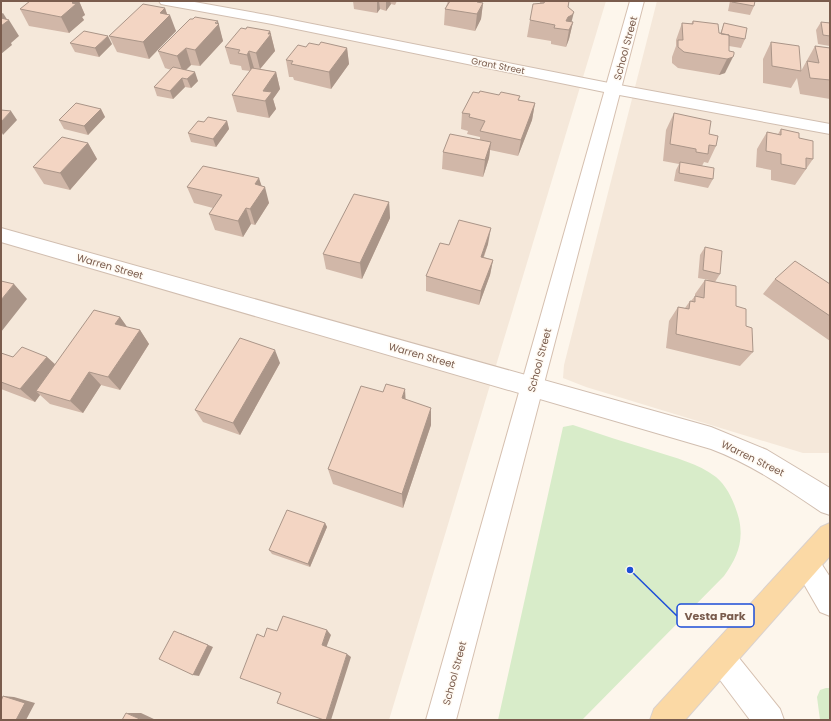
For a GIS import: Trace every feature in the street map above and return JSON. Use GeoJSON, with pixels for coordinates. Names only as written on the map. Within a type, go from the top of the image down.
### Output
{"type":"FeatureCollection","features":[{"type":"Feature","properties":{"kind":"main road"},"geometry":{"type":"LineString","coordinates":[[665,720],[830,536]]}},
{"type":"Feature","properties":{"kind":"street","name":"Grant Street"},"geometry":{"type":"LineString","coordinates":[[166,1],[830,130]]}},
{"type":"Feature","properties":{"kind":"street","name":"School Street"},"geometry":{"type":"LineString","coordinates":[[441,720],[637,1]]}},
{"type":"Feature","properties":{"kind":"street","name":"Warren Street"},"geometry":{"type":"LineString","coordinates":[[1,235],[718,440],[770,464],[830,503]]}},
{"type":"Feature","properties":{"kind":"street"},"geometry":{"type":"LineString","coordinates":[[806,563],[830,602]]}},
{"type":"Feature","properties":{"kind":"street"},"geometry":{"type":"LineString","coordinates":[[721,658],[769,720]]}},
{"type":"Feature","properties":{"kind":"shaded area"},"geometry":{"type":"Polygon","coordinates":[[[1,1],[606,1],[389,720],[1,720],[1,1]]]}},
{"type":"Feature","properties":{"kind":"shaded area"},"geometry":{"type":"Polygon","coordinates":[[[657,1],[830,1],[830,453],[803,453],[586,387],[563,378],[564,365],[657,1]]]}},
{"type":"Feature","properties":{"kind":"green space"},"geometry":{"type":"Polygon","coordinates":[[[573,425],[686,461],[709,472],[724,486],[733,502],[739,519],[741,535],[740,542],[733,563],[724,576],[582,720],[498,720],[563,427],[573,425]]]}},
{"type":"Feature","properties":{"kind":"green space"},"geometry":{"type":"Polygon","coordinates":[[[830,688],[830,720],[820,720],[817,697],[820,690],[830,688]]]}},
{"type":"Feature","properties":{"kind":"building"},"geometry":{"type":"Polygon","coordinates":[[[30,1],[74,1],[72,3],[76,4],[61,17],[20,9],[30,1]]]}},
{"type":"Feature","properties":{"kind":"building"},"geometry":{"type":"Polygon","coordinates":[[[450,1],[477,1],[483,3],[477,14],[445,9],[450,1]]]}},
{"type":"Feature","properties":{"kind":"building"},"geometry":{"type":"Polygon","coordinates":[[[545,1],[569,1],[568,7],[574,12],[566,21],[573,22],[569,30],[554,28],[555,25],[530,20],[533,4],[544,3],[545,1]]]}},
{"type":"Feature","properties":{"kind":"building"},"geometry":{"type":"Polygon","coordinates":[[[732,1],[755,1],[754,6],[732,1]]]}},
{"type":"Feature","properties":{"kind":"building"},"geometry":{"type":"Polygon","coordinates":[[[143,4],[165,8],[160,13],[170,15],[143,42],[109,36],[143,4]]]}},
{"type":"Feature","properties":{"kind":"building"},"geometry":{"type":"Polygon","coordinates":[[[195,17],[218,21],[215,23],[219,24],[195,50],[186,48],[177,56],[158,51],[190,19],[195,17]]]}},
{"type":"Feature","properties":{"kind":"building"},"geometry":{"type":"Polygon","coordinates":[[[1,18],[9,20],[1,26],[1,18]]]}},
{"type":"Feature","properties":{"kind":"building"},"geometry":{"type":"Polygon","coordinates":[[[693,21],[718,24],[719,33],[729,35],[729,51],[734,52],[733,57],[727,59],[684,52],[678,47],[678,40],[683,40],[682,23],[693,24],[693,21]]]}},
{"type":"Feature","properties":{"kind":"building"},"geometry":{"type":"Polygon","coordinates":[[[821,22],[830,23],[830,36],[823,35],[821,22]]]}},
{"type":"Feature","properties":{"kind":"building"},"geometry":{"type":"Polygon","coordinates":[[[724,23],[747,28],[745,39],[721,34],[724,23]]]}},
{"type":"Feature","properties":{"kind":"building"},"geometry":{"type":"Polygon","coordinates":[[[247,27],[270,31],[268,34],[271,34],[256,53],[249,51],[247,55],[238,53],[240,50],[225,47],[241,28],[246,29],[247,27]]]}},
{"type":"Feature","properties":{"kind":"building"},"geometry":{"type":"Polygon","coordinates":[[[84,31],[108,36],[95,48],[70,43],[84,31]]]}},
{"type":"Feature","properties":{"kind":"building"},"geometry":{"type":"Polygon","coordinates":[[[321,42],[347,48],[329,72],[291,64],[293,61],[286,60],[298,45],[306,47],[309,43],[319,45],[321,42]]]}},
{"type":"Feature","properties":{"kind":"building"},"geometry":{"type":"Polygon","coordinates":[[[771,42],[799,46],[801,71],[772,66],[771,42]]]}},
{"type":"Feature","properties":{"kind":"building"},"geometry":{"type":"Polygon","coordinates":[[[815,46],[830,48],[830,80],[810,78],[807,61],[819,63],[815,46]]]}},
{"type":"Feature","properties":{"kind":"building"},"geometry":{"type":"Polygon","coordinates":[[[173,67],[195,72],[187,79],[182,78],[170,91],[154,87],[173,67]]]}},
{"type":"Feature","properties":{"kind":"building"},"geometry":{"type":"Polygon","coordinates":[[[252,68],[276,72],[263,91],[272,92],[265,101],[232,95],[252,68]]]}},
{"type":"Feature","properties":{"kind":"building"},"geometry":{"type":"Polygon","coordinates":[[[480,91],[499,95],[501,92],[520,96],[518,100],[535,103],[521,140],[480,131],[485,121],[469,117],[470,114],[462,113],[473,92],[479,93],[480,91]]]}},
{"type":"Feature","properties":{"kind":"building"},"geometry":{"type":"Polygon","coordinates":[[[76,103],[101,109],[84,126],[59,120],[76,103]]]}},
{"type":"Feature","properties":{"kind":"building"},"geometry":{"type":"Polygon","coordinates":[[[1,110],[11,111],[1,122],[1,110]]]}},
{"type":"Feature","properties":{"kind":"building"},"geometry":{"type":"Polygon","coordinates":[[[674,113],[711,121],[709,134],[718,136],[716,146],[709,145],[708,154],[696,152],[696,149],[670,144],[674,113]]]}},
{"type":"Feature","properties":{"kind":"building"},"geometry":{"type":"Polygon","coordinates":[[[208,117],[227,121],[213,139],[188,133],[198,121],[204,122],[208,117]]]}},
{"type":"Feature","properties":{"kind":"building"},"geometry":{"type":"Polygon","coordinates":[[[781,129],[799,133],[799,138],[813,141],[813,159],[806,158],[806,169],[781,164],[781,154],[766,151],[767,132],[781,135],[781,129]]]}},
{"type":"Feature","properties":{"kind":"building"},"geometry":{"type":"Polygon","coordinates":[[[450,134],[491,142],[485,160],[443,152],[450,134]]]}},
{"type":"Feature","properties":{"kind":"building"},"geometry":{"type":"Polygon","coordinates":[[[62,137],[88,143],[60,173],[33,167],[62,137]]]}},
{"type":"Feature","properties":{"kind":"building"},"geometry":{"type":"Polygon","coordinates":[[[680,162],[714,168],[713,179],[679,173],[680,162]]]}},
{"type":"Feature","properties":{"kind":"building"},"geometry":{"type":"Polygon","coordinates":[[[203,166],[259,178],[255,184],[265,187],[250,209],[246,208],[238,221],[209,214],[222,195],[187,187],[203,166]]]}},
{"type":"Feature","properties":{"kind":"building"},"geometry":{"type":"Polygon","coordinates":[[[354,194],[389,202],[360,263],[323,254],[354,194]]]}},
{"type":"Feature","properties":{"kind":"building"},"geometry":{"type":"Polygon","coordinates":[[[459,220],[491,228],[481,257],[493,260],[481,291],[426,276],[440,243],[449,245],[459,220]]]}},
{"type":"Feature","properties":{"kind":"building"},"geometry":{"type":"Polygon","coordinates":[[[705,247],[722,251],[720,274],[703,270],[705,247]]]}},
{"type":"Feature","properties":{"kind":"building"},"geometry":{"type":"Polygon","coordinates":[[[795,261],[830,284],[830,316],[775,279],[795,261]]]}},
{"type":"Feature","properties":{"kind":"building"},"geometry":{"type":"Polygon","coordinates":[[[705,280],[736,286],[736,306],[746,309],[746,326],[752,328],[753,352],[676,334],[678,307],[689,309],[690,301],[695,302],[695,296],[704,298],[705,280]]]}},
{"type":"Feature","properties":{"kind":"building"},"geometry":{"type":"Polygon","coordinates":[[[1,281],[14,284],[1,300],[1,281]]]}},
{"type":"Feature","properties":{"kind":"building"},"geometry":{"type":"Polygon","coordinates":[[[94,310],[120,317],[115,324],[140,330],[108,377],[89,372],[70,401],[36,391],[94,310]]]}},
{"type":"Feature","properties":{"kind":"building"},"geometry":{"type":"Polygon","coordinates":[[[240,338],[275,350],[233,423],[195,410],[240,338]]]}},
{"type":"Feature","properties":{"kind":"building"},"geometry":{"type":"Polygon","coordinates":[[[22,347],[47,357],[20,389],[1,382],[1,353],[13,357],[22,347]]]}},
{"type":"Feature","properties":{"kind":"building"},"geometry":{"type":"Polygon","coordinates":[[[386,384],[405,389],[402,398],[431,408],[402,494],[328,469],[361,386],[383,392],[386,384]]]}},
{"type":"Feature","properties":{"kind":"building"},"geometry":{"type":"Polygon","coordinates":[[[287,510],[325,523],[308,564],[269,550],[287,510]]]}},
{"type":"Feature","properties":{"kind":"building"},"geometry":{"type":"Polygon","coordinates":[[[283,616],[327,630],[322,645],[347,654],[326,720],[277,703],[281,693],[240,678],[257,634],[264,637],[267,628],[277,631],[283,616]]]}},
{"type":"Feature","properties":{"kind":"building"},"geometry":{"type":"Polygon","coordinates":[[[174,631],[208,645],[193,675],[159,659],[174,631]]]}},
{"type":"Feature","properties":{"kind":"building"},"geometry":{"type":"Polygon","coordinates":[[[3,696],[25,703],[16,720],[1,720],[1,701],[3,696]]]}},
{"type":"Feature","properties":{"kind":"building"},"geometry":{"type":"Polygon","coordinates":[[[126,713],[142,720],[122,720],[126,713]]]}},
{"type":"Feature","properties":{"kind":"place","name":"Vesta Park"},"geometry":{"type":"Point","coordinates":[630,570]}}]}
